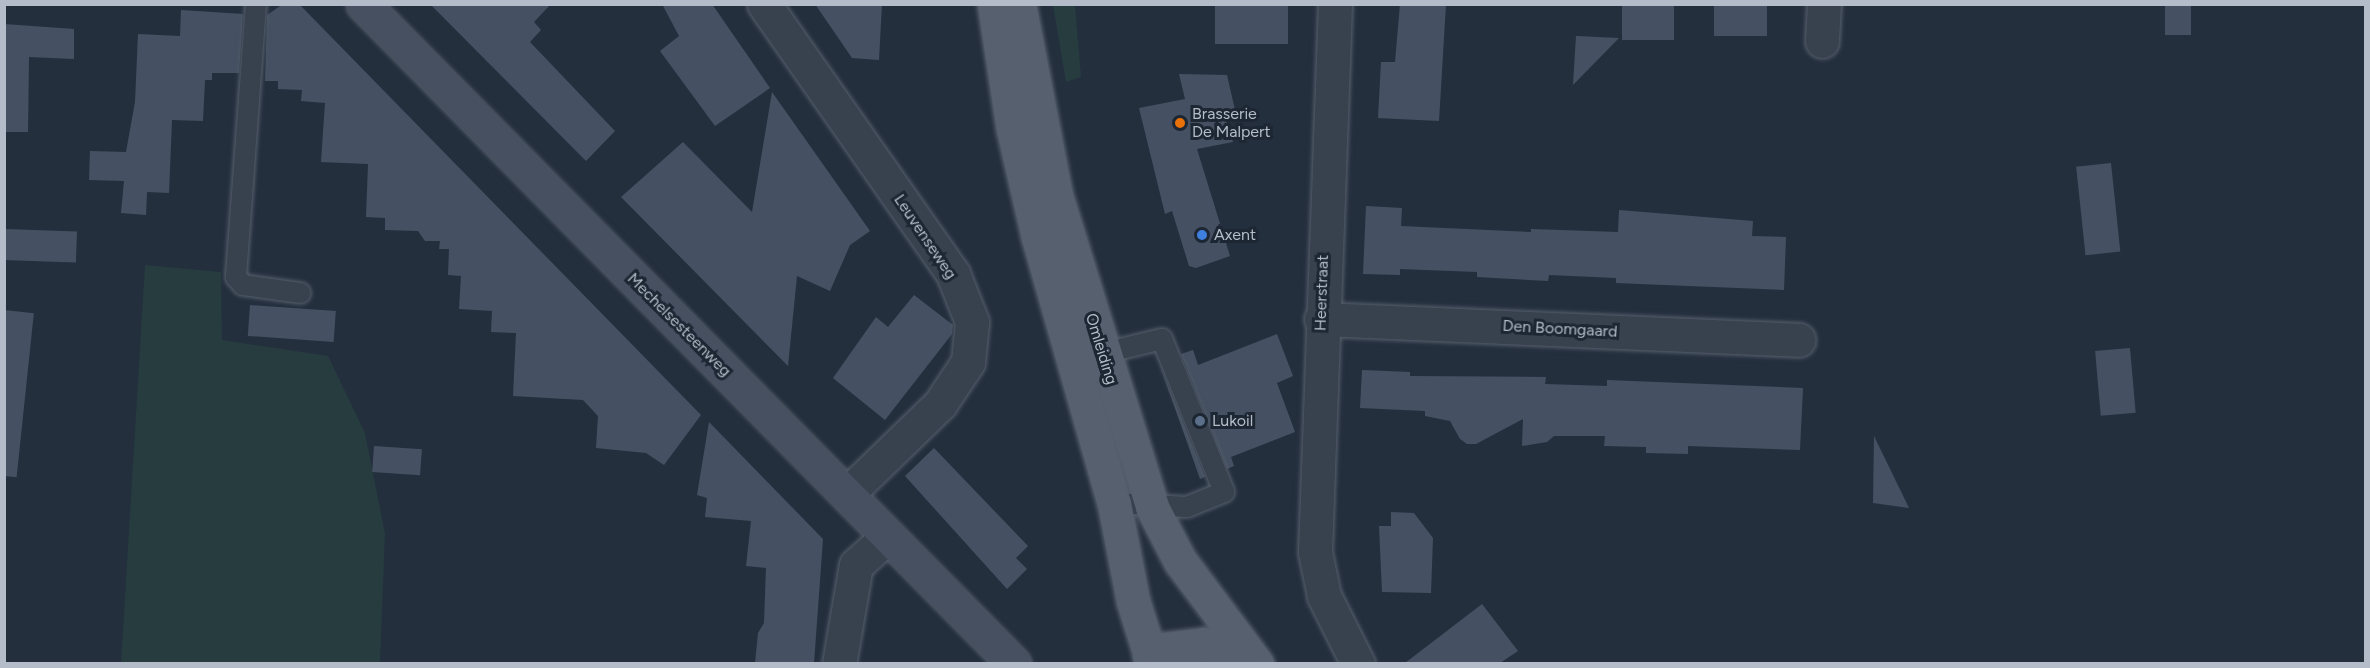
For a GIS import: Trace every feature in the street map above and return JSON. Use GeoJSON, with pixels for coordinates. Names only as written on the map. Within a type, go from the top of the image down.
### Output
{"type":"FeatureCollection","features":[{"type":"Feature","properties":{"kind":"main road","name":"Omleiding"},"geometry":{"type":"LineString","coordinates":[[994,4],[1016,139],[1038,237],[1152,507],[1180,561],[1257,663]]}},
{"type":"Feature","properties":{"kind":"main road","name":"Omleiding"},"geometry":{"type":"LineString","coordinates":[[1019,4],[1088,357],[1144,661]]}},
{"type":"Feature","properties":{"kind":"main road"},"geometry":{"type":"LineString","coordinates":[[1144,661],[1165,649],[1203,644],[1229,651],[1245,663]]}},
{"type":"Feature","properties":{"kind":"street","name":"Mechelsesteenweg"},"geometry":{"type":"LineString","coordinates":[[363,4],[1005,654],[1032,663]]}},
{"type":"Feature","properties":{"kind":"street","name":"Leuvenseweg"},"geometry":{"type":"LineString","coordinates":[[764,4],[953,274],[972,321],[968,362],[940,404],[847,494]]}},
{"type":"Feature","properties":{"kind":"street","name":"Heerstraat"},"geometry":{"type":"LineString","coordinates":[[1335,4],[1321,319],[1315,552],[1318,581],[1358,663]]}},
{"type":"Feature","properties":{"kind":"street"},"geometry":{"type":"LineString","coordinates":[[1822,41],[1824,4]]}},
{"type":"Feature","properties":{"kind":"street","name":"Den Boomgaard"},"geometry":{"type":"LineString","coordinates":[[1321,319],[1799,340]]}},
{"type":"Feature","properties":{"kind":"street"},"geometry":{"type":"LineString","coordinates":[[838,663],[856,565],[888,536]]}},
{"type":"Feature","properties":{"kind":"lane"},"geometry":{"type":"LineString","coordinates":[[256,4],[236,277],[243,285],[300,293]]}},
{"type":"Feature","properties":{"kind":"lane"},"geometry":{"type":"LineString","coordinates":[[1088,357],[1162,339],[1224,492],[1187,507],[1152,507],[1114,503]]}},
{"type":"Feature","properties":{"kind":"green space"},"geometry":{"type":"Polygon","coordinates":[[[1053,5],[1075,5],[1081,77],[1066,82],[1053,5]]]}},
{"type":"Feature","properties":{"kind":"green space"},"geometry":{"type":"Polygon","coordinates":[[[145,265],[221,272],[222,340],[328,356],[365,433],[385,533],[380,663],[121,663],[145,265]]]}},
{"type":"Feature","properties":{"kind":"building"},"geometry":{"type":"Polygon","coordinates":[[[283,4],[299,4],[701,415],[664,465],[646,453],[596,448],[598,416],[583,400],[513,396],[516,333],[491,332],[492,311],[459,309],[461,276],[448,275],[449,249],[439,249],[440,241],[425,241],[418,231],[385,230],[385,218],[366,217],[368,164],[321,162],[325,103],[301,101],[302,90],[278,89],[278,81],[265,81],[267,15],[283,4]]]}},
{"type":"Feature","properties":{"kind":"building"},"geometry":{"type":"Polygon","coordinates":[[[430,4],[551,4],[534,22],[541,30],[530,42],[615,131],[586,161],[430,4]]]}},
{"type":"Feature","properties":{"kind":"building"},"geometry":{"type":"Polygon","coordinates":[[[662,4],[712,4],[770,88],[715,126],[660,51],[679,36],[662,4]]]}},
{"type":"Feature","properties":{"kind":"building"},"geometry":{"type":"Polygon","coordinates":[[[815,4],[882,4],[879,60],[852,58],[815,4]]]}},
{"type":"Feature","properties":{"kind":"building"},"geometry":{"type":"Polygon","coordinates":[[[1215,4],[1288,4],[1288,44],[1215,44],[1215,4]]]}},
{"type":"Feature","properties":{"kind":"building"},"geometry":{"type":"Polygon","coordinates":[[[1400,4],[1446,4],[1439,121],[1378,118],[1381,62],[1395,62],[1400,4]]]}},
{"type":"Feature","properties":{"kind":"building"},"geometry":{"type":"Polygon","coordinates":[[[1622,4],[1674,4],[1674,40],[1622,40],[1622,4]]]}},
{"type":"Feature","properties":{"kind":"building"},"geometry":{"type":"Polygon","coordinates":[[[1714,4],[1767,4],[1767,36],[1714,36],[1714,4]]]}},
{"type":"Feature","properties":{"kind":"building"},"geometry":{"type":"Polygon","coordinates":[[[2165,4],[2191,4],[2191,35],[2165,35],[2165,4]]]}},
{"type":"Feature","properties":{"kind":"building"},"geometry":{"type":"Polygon","coordinates":[[[181,10],[243,14],[239,73],[212,73],[212,80],[205,80],[203,121],[172,120],[169,193],[147,192],[146,215],[121,213],[124,181],[89,180],[90,151],[126,152],[135,102],[138,34],[180,36],[181,10]]]}},
{"type":"Feature","properties":{"kind":"building"},"geometry":{"type":"Polygon","coordinates":[[[4,24],[74,29],[74,59],[29,57],[28,132],[4,132],[4,24]]]}},
{"type":"Feature","properties":{"kind":"building"},"geometry":{"type":"Polygon","coordinates":[[[1576,36],[1619,38],[1573,85],[1576,36]]]}},
{"type":"Feature","properties":{"kind":"building"},"geometry":{"type":"Polygon","coordinates":[[[1179,74],[1227,75],[1235,110],[1227,112],[1233,142],[1197,149],[1230,256],[1196,268],[1189,266],[1172,211],[1165,214],[1139,108],[1185,99],[1179,74]]]}},
{"type":"Feature","properties":{"kind":"building"},"geometry":{"type":"Polygon","coordinates":[[[772,92],[870,231],[850,245],[830,291],[797,276],[788,366],[621,197],[683,142],[752,212],[772,92]]]}},
{"type":"Feature","properties":{"kind":"building"},"geometry":{"type":"Polygon","coordinates":[[[2111,163],[2120,252],[2085,255],[2076,167],[2111,163]]]}},
{"type":"Feature","properties":{"kind":"building"},"geometry":{"type":"Polygon","coordinates":[[[1366,206],[1402,208],[1401,226],[1531,232],[1531,229],[1618,232],[1619,210],[1753,221],[1752,236],[1786,237],[1784,290],[1616,283],[1616,278],[1549,275],[1548,281],[1477,277],[1477,272],[1400,269],[1400,275],[1363,274],[1366,206]]]}},
{"type":"Feature","properties":{"kind":"building"},"geometry":{"type":"Polygon","coordinates":[[[4,229],[77,232],[76,263],[4,260],[4,229]]]}},
{"type":"Feature","properties":{"kind":"building"},"geometry":{"type":"Polygon","coordinates":[[[914,295],[953,325],[952,334],[885,420],[833,378],[876,317],[888,327],[914,295]]]}},
{"type":"Feature","properties":{"kind":"building"},"geometry":{"type":"Polygon","coordinates":[[[250,305],[336,311],[334,342],[248,336],[250,305]]]}},
{"type":"Feature","properties":{"kind":"building"},"geometry":{"type":"Polygon","coordinates":[[[4,310],[34,313],[17,477],[4,476],[4,310]]]}},
{"type":"Feature","properties":{"kind":"building"},"geometry":{"type":"Polygon","coordinates":[[[1277,334],[1293,376],[1277,383],[1295,432],[1231,457],[1234,466],[1227,469],[1181,354],[1193,350],[1198,365],[1277,334]]]}},
{"type":"Feature","properties":{"kind":"building"},"geometry":{"type":"Polygon","coordinates":[[[2130,348],[2136,413],[2101,416],[2095,351],[2130,348]]]}},
{"type":"Feature","properties":{"kind":"building"},"geometry":{"type":"Polygon","coordinates":[[[1159,363],[1205,477],[1200,479],[1159,363]]]}},
{"type":"Feature","properties":{"kind":"building"},"geometry":{"type":"Polygon","coordinates":[[[1362,370],[1410,372],[1410,376],[1546,377],[1545,384],[1607,386],[1607,380],[1803,388],[1800,450],[1688,446],[1688,454],[1646,453],[1646,447],[1604,446],[1605,436],[1554,436],[1547,442],[1522,446],[1523,419],[1476,444],[1467,444],[1460,439],[1450,421],[1425,416],[1425,411],[1360,408],[1362,370]]]}},
{"type":"Feature","properties":{"kind":"building"},"geometry":{"type":"Polygon","coordinates":[[[709,422],[823,539],[814,663],[755,663],[758,633],[764,623],[766,568],[746,566],[751,521],[705,517],[707,498],[697,495],[709,422]]]}},
{"type":"Feature","properties":{"kind":"building"},"geometry":{"type":"Polygon","coordinates":[[[1874,436],[1909,508],[1873,503],[1874,436]]]}},
{"type":"Feature","properties":{"kind":"building"},"geometry":{"type":"Polygon","coordinates":[[[374,446],[422,449],[420,475],[372,472],[374,446]]]}},
{"type":"Feature","properties":{"kind":"building"},"geometry":{"type":"Polygon","coordinates":[[[934,448],[1028,546],[1016,558],[1027,569],[1007,589],[905,476],[934,448]]]}},
{"type":"Feature","properties":{"kind":"building"},"geometry":{"type":"Polygon","coordinates":[[[1391,512],[1414,513],[1433,538],[1431,593],[1382,592],[1379,526],[1391,526],[1391,512]]]}},
{"type":"Feature","properties":{"kind":"building"},"geometry":{"type":"Polygon","coordinates":[[[1482,604],[1518,651],[1500,663],[1405,663],[1482,604]]]}},
{"type":"Feature","properties":{"kind":"place","name":"Brasserie De Malpert"},"geometry":{"type":"Point","coordinates":[1180,123]}},
{"type":"Feature","properties":{"kind":"place","name":"Axent"},"geometry":{"type":"Point","coordinates":[1202,235]}},
{"type":"Feature","properties":{"kind":"place","name":"Lukoil"},"geometry":{"type":"Point","coordinates":[1200,421]}}]}
